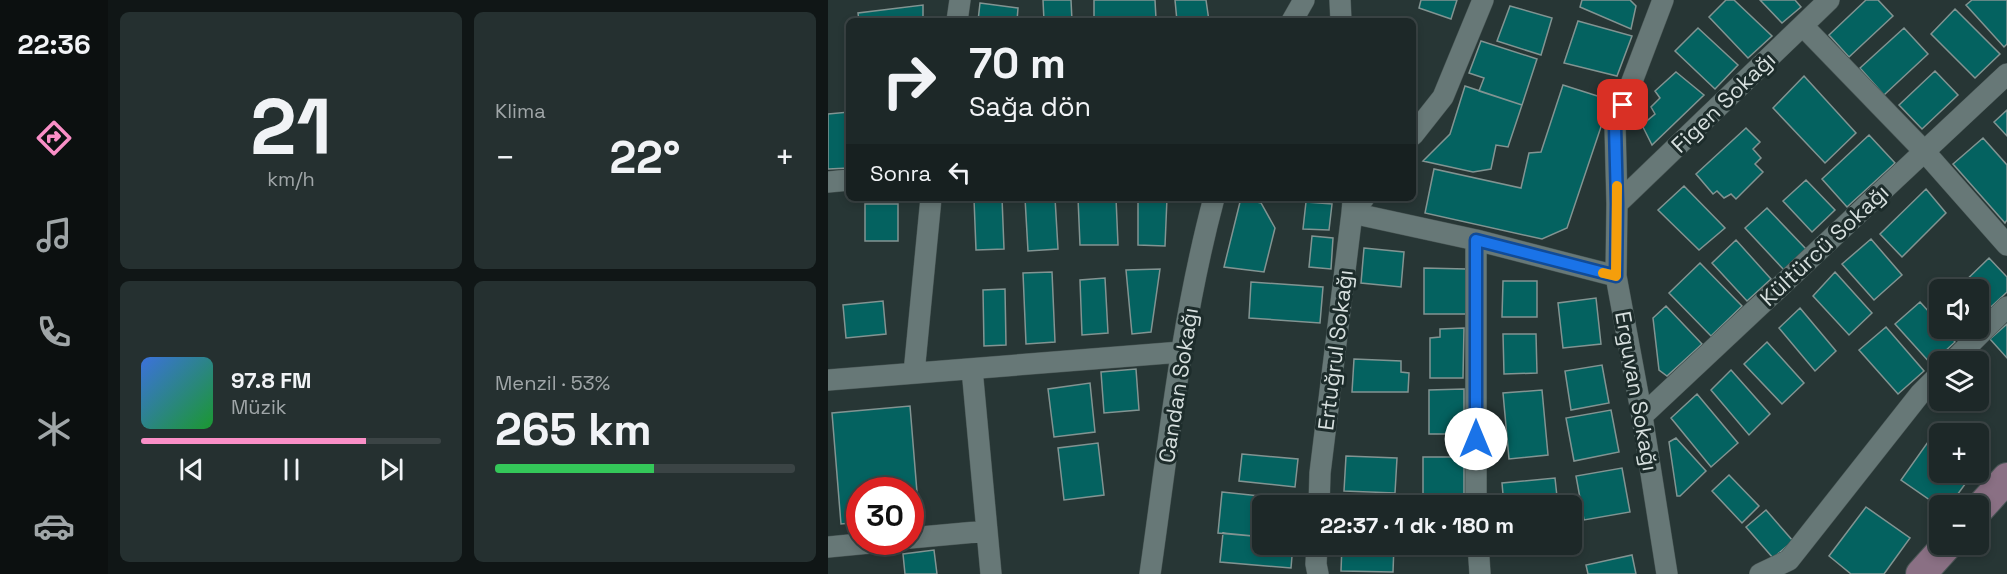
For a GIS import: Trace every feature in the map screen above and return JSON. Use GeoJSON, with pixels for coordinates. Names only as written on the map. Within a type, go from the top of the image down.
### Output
{"type":"FeatureCollection","features":[{"type":"Feature","properties":{"kind":"main road"},"geometry":{"type":"LineString","coordinates":[[1989,498],[2007,478]]}},
{"type":"Feature","properties":{"kind":"main road"},"geometry":{"type":"LineString","coordinates":[[1921,574],[1938,555]]}},
{"type":"Feature","properties":{"kind":"street"},"geometry":{"type":"LineString","coordinates":[[957,18],[960,0]]}},
{"type":"Feature","properties":{"kind":"street"},"geometry":{"type":"LineString","coordinates":[[1294,18],[1304,0]]}},
{"type":"Feature","properties":{"kind":"street"},"geometry":{"type":"LineString","coordinates":[[1340,0],[1341,18]]}},
{"type":"Feature","properties":{"kind":"street"},"geometry":{"type":"LineString","coordinates":[[1416,131],[1443,97],[1483,0]]}},
{"type":"Feature","properties":{"kind":"street","name":"Erguvan Sokağı"},"geometry":{"type":"LineString","coordinates":[[1663,0],[1615,126],[1616,276],[1642,416],[1667,574]]}},
{"type":"Feature","properties":{"kind":"street","name":"Figen Sokağı"},"geometry":{"type":"LineString","coordinates":[[1617,204],[1829,0]]}},
{"type":"Feature","properties":{"kind":"street"},"geometry":{"type":"LineString","coordinates":[[1803,26],[1924,151],[2007,246]]}},
{"type":"Feature","properties":{"kind":"street","name":"Kültürcü Sokağı"},"geometry":{"type":"LineString","coordinates":[[1642,416],[2007,74]]}},
{"type":"Feature","properties":{"kind":"street"},"geometry":{"type":"LineString","coordinates":[[828,182],[846,180]]}},
{"type":"Feature","properties":{"kind":"street"},"geometry":{"type":"LineString","coordinates":[[914,373],[931,201]]}},
{"type":"Feature","properties":{"kind":"street","name":"Candan Sokağı"},"geometry":{"type":"LineString","coordinates":[[1150,574],[1181,352],[1213,201]]}},
{"type":"Feature","properties":{"kind":"street"},"geometry":{"type":"LineString","coordinates":[[1356,203],[1476,240],[1616,276]]}},
{"type":"Feature","properties":{"kind":"street","name":"Ertuğrul Sokağı"},"geometry":{"type":"LineString","coordinates":[[1319,495],[1320,473],[1356,203]]}},
{"type":"Feature","properties":{"kind":"street"},"geometry":{"type":"LineString","coordinates":[[1476,240],[1476,495]]}},
{"type":"Feature","properties":{"kind":"street"},"geometry":{"type":"LineString","coordinates":[[1963,351],[2007,308]]}},
{"type":"Feature","properties":{"kind":"street"},"geometry":{"type":"LineString","coordinates":[[828,380],[1181,352]]}},
{"type":"Feature","properties":{"kind":"street"},"geometry":{"type":"LineString","coordinates":[[972,369],[991,574]]}},
{"type":"Feature","properties":{"kind":"street"},"geometry":{"type":"LineString","coordinates":[[1760,574],[1789,560],[1929,385]]}},
{"type":"Feature","properties":{"kind":"street"},"geometry":{"type":"LineString","coordinates":[[924,537],[987,531]]}},
{"type":"Feature","properties":{"kind":"street"},"geometry":{"type":"LineString","coordinates":[[828,547],[846,545]]}},
{"type":"Feature","properties":{"kind":"street"},"geometry":{"type":"LineString","coordinates":[[1316,555],[1318,574]]}},
{"type":"Feature","properties":{"kind":"street"},"geometry":{"type":"LineString","coordinates":[[1479,555],[1480,574]]}},
{"type":"Feature","properties":{"kind":"building"},"geometry":{"type":"Polygon","coordinates":[[[1043,0],[1071,0],[1072,18],[1044,18],[1043,0]]]}},
{"type":"Feature","properties":{"kind":"building"},"geometry":{"type":"Polygon","coordinates":[[[1094,0],[1155,0],[1156,18],[1094,18],[1094,0]]]}},
{"type":"Feature","properties":{"kind":"building"},"geometry":{"type":"Polygon","coordinates":[[[1175,0],[1206,0],[1209,18],[1177,18],[1175,0]]]}},
{"type":"Feature","properties":{"kind":"building"},"geometry":{"type":"Polygon","coordinates":[[[1421,0],[1457,0],[1451,19],[1419,8],[1421,0]]]}},
{"type":"Feature","properties":{"kind":"building"},"geometry":{"type":"Polygon","coordinates":[[[1582,0],[1630,0],[1636,6],[1631,29],[1580,7],[1582,0]]]}},
{"type":"Feature","properties":{"kind":"building"},"geometry":{"type":"Polygon","coordinates":[[[1726,0],[1734,0],[1772,36],[1748,58],[1709,17],[1726,0]]]}},
{"type":"Feature","properties":{"kind":"building"},"geometry":{"type":"Polygon","coordinates":[[[1760,0],[1795,0],[1801,7],[1782,23],[1760,0]]]}},
{"type":"Feature","properties":{"kind":"building"},"geometry":{"type":"Polygon","coordinates":[[[1866,0],[1878,0],[1893,16],[1849,57],[1829,35],[1866,0]]]}},
{"type":"Feature","properties":{"kind":"building"},"geometry":{"type":"Polygon","coordinates":[[[1972,0],[2007,0],[2007,44],[2004,47],[1966,5],[1972,0]]]}},
{"type":"Feature","properties":{"kind":"building"},"geometry":{"type":"Polygon","coordinates":[[[980,3],[1018,8],[1017,18],[978,18],[980,3]]]}},
{"type":"Feature","properties":{"kind":"building"},"geometry":{"type":"Polygon","coordinates":[[[923,5],[923,18],[859,18],[858,13],[923,5]]]}},
{"type":"Feature","properties":{"kind":"building"},"geometry":{"type":"Polygon","coordinates":[[[1510,6],[1552,18],[1541,55],[1497,41],[1510,6]]]}},
{"type":"Feature","properties":{"kind":"building"},"geometry":{"type":"Polygon","coordinates":[[[1955,9],[2000,54],[1975,78],[1931,34],[1955,9]]]}},
{"type":"Feature","properties":{"kind":"building"},"geometry":{"type":"Polygon","coordinates":[[[1578,21],[1632,36],[1617,76],[1564,63],[1578,21]]]}},
{"type":"Feature","properties":{"kind":"building"},"geometry":{"type":"Polygon","coordinates":[[[1698,28],[1738,65],[1715,89],[1675,51],[1698,28]]]}},
{"type":"Feature","properties":{"kind":"building"},"geometry":{"type":"Polygon","coordinates":[[[1904,28],[1928,54],[1884,95],[1860,68],[1904,28]]]}},
{"type":"Feature","properties":{"kind":"building"},"geometry":{"type":"Polygon","coordinates":[[[1481,41],[1537,59],[1522,105],[1479,91],[1484,78],[1469,73],[1481,41]]]}},
{"type":"Feature","properties":{"kind":"building"},"geometry":{"type":"Polygon","coordinates":[[[1935,71],[1958,95],[1922,129],[1899,105],[1935,71]]]}},
{"type":"Feature","properties":{"kind":"building"},"geometry":{"type":"Polygon","coordinates":[[[1676,72],[1704,95],[1652,145],[1642,125],[1655,114],[1651,107],[1660,98],[1655,91],[1676,72]]]}},
{"type":"Feature","properties":{"kind":"building"},"geometry":{"type":"Polygon","coordinates":[[[1804,76],[1856,133],[1825,163],[1773,108],[1804,76]]]}},
{"type":"Feature","properties":{"kind":"building"},"geometry":{"type":"Polygon","coordinates":[[[1563,85],[1610,100],[1567,228],[1542,239],[1425,213],[1434,169],[1521,188],[1529,153],[1541,152],[1563,85]]]}},
{"type":"Feature","properties":{"kind":"building"},"geometry":{"type":"Polygon","coordinates":[[[1465,86],[1522,105],[1508,147],[1496,145],[1491,169],[1473,172],[1423,161],[1450,134],[1465,86]]]}},
{"type":"Feature","properties":{"kind":"building"},"geometry":{"type":"Polygon","coordinates":[[[2007,110],[2007,136],[1994,122],[2007,110]]]}},
{"type":"Feature","properties":{"kind":"building"},"geometry":{"type":"Polygon","coordinates":[[[846,112],[846,168],[828,169],[828,114],[846,112]]]}},
{"type":"Feature","properties":{"kind":"building"},"geometry":{"type":"Polygon","coordinates":[[[1746,128],[1760,142],[1753,149],[1761,158],[1755,164],[1763,172],[1736,199],[1731,194],[1724,198],[1717,191],[1713,194],[1696,174],[1746,128]]]}},
{"type":"Feature","properties":{"kind":"building"},"geometry":{"type":"Polygon","coordinates":[[[1869,135],[1895,163],[1847,207],[1822,179],[1869,135]]]}},
{"type":"Feature","properties":{"kind":"building"},"geometry":{"type":"Polygon","coordinates":[[[1983,138],[2007,165],[2007,220],[2005,223],[1953,164],[1983,138]]]}},
{"type":"Feature","properties":{"kind":"building"},"geometry":{"type":"Polygon","coordinates":[[[1806,180],[1835,210],[1812,232],[1783,201],[1806,180]]]}},
{"type":"Feature","properties":{"kind":"building"},"geometry":{"type":"Polygon","coordinates":[[[1684,186],[1725,228],[1699,250],[1658,210],[1684,186]]]}},
{"type":"Feature","properties":{"kind":"building"},"geometry":{"type":"Polygon","coordinates":[[[1926,189],[1946,213],[1902,257],[1880,234],[1926,189]]]}},
{"type":"Feature","properties":{"kind":"building"},"geometry":{"type":"Polygon","coordinates":[[[974,201],[1002,201],[1004,249],[976,250],[974,201]]]}},
{"type":"Feature","properties":{"kind":"building"},"geometry":{"type":"Polygon","coordinates":[[[1025,201],[1055,201],[1058,249],[1028,251],[1025,201]]]}},
{"type":"Feature","properties":{"kind":"building"},"geometry":{"type":"Polygon","coordinates":[[[1078,201],[1116,201],[1118,245],[1080,245],[1078,201]]]}},
{"type":"Feature","properties":{"kind":"building"},"geometry":{"type":"Polygon","coordinates":[[[1138,201],[1167,201],[1165,246],[1138,245],[1138,201]]]}},
{"type":"Feature","properties":{"kind":"building"},"geometry":{"type":"Polygon","coordinates":[[[1240,201],[1261,203],[1275,228],[1264,272],[1224,267],[1240,201]]]}},
{"type":"Feature","properties":{"kind":"building"},"geometry":{"type":"Polygon","coordinates":[[[1306,202],[1332,204],[1329,230],[1303,229],[1306,202]]]}},
{"type":"Feature","properties":{"kind":"building"},"geometry":{"type":"Polygon","coordinates":[[[865,204],[898,204],[898,241],[865,241],[865,204]]]}},
{"type":"Feature","properties":{"kind":"building"},"geometry":{"type":"Polygon","coordinates":[[[1767,208],[1806,249],[1784,270],[1745,228],[1767,208]]]}},
{"type":"Feature","properties":{"kind":"building"},"geometry":{"type":"Polygon","coordinates":[[[1312,236],[1333,238],[1331,269],[1309,267],[1312,236]]]}},
{"type":"Feature","properties":{"kind":"building"},"geometry":{"type":"Polygon","coordinates":[[[1871,239],[1902,275],[1874,300],[1842,264],[1871,239]]]}},
{"type":"Feature","properties":{"kind":"building"},"geometry":{"type":"Polygon","coordinates":[[[1736,240],[1771,279],[1747,301],[1712,263],[1736,240]]]}},
{"type":"Feature","properties":{"kind":"building"},"geometry":{"type":"Polygon","coordinates":[[[1364,248],[1404,252],[1401,287],[1361,283],[1364,248]]]}},
{"type":"Feature","properties":{"kind":"building"},"geometry":{"type":"Polygon","coordinates":[[[1989,258],[2007,277],[2007,292],[1989,309],[1989,279],[1967,279],[1989,258]]]}},
{"type":"Feature","properties":{"kind":"building"},"geometry":{"type":"Polygon","coordinates":[[[1700,263],[1742,306],[1711,336],[1669,293],[1700,263]]]}},
{"type":"Feature","properties":{"kind":"building"},"geometry":{"type":"Polygon","coordinates":[[[1424,268],[1466,269],[1466,314],[1424,314],[1424,268]]]}},
{"type":"Feature","properties":{"kind":"building"},"geometry":{"type":"Polygon","coordinates":[[[1160,269],[1151,332],[1132,334],[1126,270],[1160,269]]]}},
{"type":"Feature","properties":{"kind":"building"},"geometry":{"type":"Polygon","coordinates":[[[1052,272],[1055,342],[1026,344],[1023,273],[1052,272]]]}},
{"type":"Feature","properties":{"kind":"building"},"geometry":{"type":"Polygon","coordinates":[[[1835,272],[1872,313],[1849,335],[1813,296],[1835,272]]]}},
{"type":"Feature","properties":{"kind":"building"},"geometry":{"type":"Polygon","coordinates":[[[1105,278],[1108,333],[1082,335],[1080,280],[1105,278]]]}},
{"type":"Feature","properties":{"kind":"building"},"geometry":{"type":"Polygon","coordinates":[[[1503,281],[1537,281],[1537,317],[1502,317],[1503,281]]]}},
{"type":"Feature","properties":{"kind":"building"},"geometry":{"type":"Polygon","coordinates":[[[1251,282],[1323,287],[1320,323],[1249,318],[1251,282]]]}},
{"type":"Feature","properties":{"kind":"building"},"geometry":{"type":"Polygon","coordinates":[[[1005,289],[1006,345],[984,346],[983,290],[1005,289]]]}},
{"type":"Feature","properties":{"kind":"building"},"geometry":{"type":"Polygon","coordinates":[[[1596,298],[1601,344],[1563,348],[1558,303],[1596,298]]]}},
{"type":"Feature","properties":{"kind":"building"},"geometry":{"type":"Polygon","coordinates":[[[883,301],[886,334],[846,338],[843,305],[883,301]]]}},
{"type":"Feature","properties":{"kind":"building"},"geometry":{"type":"Polygon","coordinates":[[[1920,302],[1929,312],[1929,339],[1953,339],[1955,342],[1945,351],[1929,351],[1929,362],[1895,324],[1920,302]]]}},
{"type":"Feature","properties":{"kind":"building"},"geometry":{"type":"Polygon","coordinates":[[[1666,306],[1702,344],[1667,376],[1659,370],[1653,318],[1666,306]]]}},
{"type":"Feature","properties":{"kind":"building"},"geometry":{"type":"Polygon","coordinates":[[[1800,308],[1836,351],[1815,371],[1779,328],[1800,308]]]}},
{"type":"Feature","properties":{"kind":"building"},"geometry":{"type":"Polygon","coordinates":[[[2007,324],[2007,358],[1990,339],[2007,324]]]}},
{"type":"Feature","properties":{"kind":"building"},"geometry":{"type":"Polygon","coordinates":[[[1886,327],[1924,371],[1898,394],[1859,350],[1886,327]]]}},
{"type":"Feature","properties":{"kind":"building"},"geometry":{"type":"Polygon","coordinates":[[[1464,328],[1463,378],[1430,378],[1430,338],[1440,337],[1440,329],[1464,328]]]}},
{"type":"Feature","properties":{"kind":"building"},"geometry":{"type":"Polygon","coordinates":[[[1503,334],[1536,334],[1537,373],[1504,374],[1503,334]]]}},
{"type":"Feature","properties":{"kind":"building"},"geometry":{"type":"Polygon","coordinates":[[[1767,342],[1804,383],[1782,404],[1744,364],[1767,342]]]}},
{"type":"Feature","properties":{"kind":"building"},"geometry":{"type":"Polygon","coordinates":[[[1354,359],[1401,361],[1401,372],[1409,373],[1408,392],[1352,392],[1354,359]]]}},
{"type":"Feature","properties":{"kind":"building"},"geometry":{"type":"Polygon","coordinates":[[[1602,365],[1609,403],[1571,410],[1565,371],[1602,365]]]}},
{"type":"Feature","properties":{"kind":"building"},"geometry":{"type":"Polygon","coordinates":[[[1136,369],[1139,410],[1104,413],[1101,372],[1136,369]]]}},
{"type":"Feature","properties":{"kind":"building"},"geometry":{"type":"Polygon","coordinates":[[[1731,370],[1770,414],[1749,435],[1711,390],[1731,370]]]}},
{"type":"Feature","properties":{"kind":"building"},"geometry":{"type":"Polygon","coordinates":[[[1090,383],[1095,432],[1054,437],[1048,389],[1090,383]]]}},
{"type":"Feature","properties":{"kind":"building"},"geometry":{"type":"Polygon","coordinates":[[[1464,389],[1464,434],[1429,434],[1429,390],[1464,389]]]}},
{"type":"Feature","properties":{"kind":"building"},"geometry":{"type":"Polygon","coordinates":[[[1542,390],[1548,455],[1509,459],[1503,393],[1542,390]]]}},
{"type":"Feature","properties":{"kind":"building"},"geometry":{"type":"Polygon","coordinates":[[[1697,394],[1738,443],[1711,467],[1671,418],[1697,394]]]}},
{"type":"Feature","properties":{"kind":"building"},"geometry":{"type":"Polygon","coordinates":[[[910,406],[916,477],[846,477],[846,523],[841,524],[832,413],[910,406]]]}},
{"type":"Feature","properties":{"kind":"building"},"geometry":{"type":"Polygon","coordinates":[[[1611,410],[1619,452],[1574,461],[1566,418],[1611,410]]]}},
{"type":"Feature","properties":{"kind":"building"},"geometry":{"type":"Polygon","coordinates":[[[1676,438],[1706,471],[1680,496],[1677,496],[1669,442],[1676,438]]]}},
{"type":"Feature","properties":{"kind":"building"},"geometry":{"type":"Polygon","coordinates":[[[1929,441],[1929,483],[1966,483],[1957,495],[1929,495],[1929,499],[1901,480],[1929,441]]]}},
{"type":"Feature","properties":{"kind":"building"},"geometry":{"type":"Polygon","coordinates":[[[1098,443],[1104,495],[1064,500],[1058,448],[1098,443]]]}},
{"type":"Feature","properties":{"kind":"building"},"geometry":{"type":"Polygon","coordinates":[[[1242,454],[1298,459],[1295,487],[1239,481],[1242,454]]]}},
{"type":"Feature","properties":{"kind":"building"},"geometry":{"type":"Polygon","coordinates":[[[1346,456],[1397,458],[1395,493],[1344,491],[1346,456]]]}},
{"type":"Feature","properties":{"kind":"building"},"geometry":{"type":"Polygon","coordinates":[[[1423,457],[1464,457],[1464,494],[1423,494],[1423,457]]]}},
{"type":"Feature","properties":{"kind":"building"},"geometry":{"type":"Polygon","coordinates":[[[1622,468],[1630,512],[1584,520],[1582,495],[1579,495],[1576,476],[1622,468]]]}},
{"type":"Feature","properties":{"kind":"building"},"geometry":{"type":"Polygon","coordinates":[[[1729,475],[1759,506],[1742,523],[1712,491],[1729,475]]]}},
{"type":"Feature","properties":{"kind":"building"},"geometry":{"type":"Polygon","coordinates":[[[1555,478],[1557,495],[1503,495],[1502,483],[1555,478]]]}},
{"type":"Feature","properties":{"kind":"building"},"geometry":{"type":"Polygon","coordinates":[[[1222,492],[1252,495],[1252,536],[1218,533],[1222,492]]]}},
{"type":"Feature","properties":{"kind":"building"},"geometry":{"type":"Polygon","coordinates":[[[1866,507],[1910,538],[1884,574],[1851,574],[1829,556],[1866,507]]]}},
{"type":"Feature","properties":{"kind":"building"},"geometry":{"type":"Polygon","coordinates":[[[1766,510],[1793,541],[1773,558],[1746,527],[1766,510]]]}},
{"type":"Feature","properties":{"kind":"building"},"geometry":{"type":"Polygon","coordinates":[[[1223,533],[1252,536],[1252,555],[1292,555],[1291,568],[1220,562],[1223,533]]]}},
{"type":"Feature","properties":{"kind":"building"},"geometry":{"type":"Polygon","coordinates":[[[934,550],[937,574],[905,574],[903,555],[924,555],[924,551],[934,550]]]}},
{"type":"Feature","properties":{"kind":"building"},"geometry":{"type":"Polygon","coordinates":[[[1342,555],[1394,555],[1393,572],[1341,571],[1342,555]]]}},
{"type":"Feature","properties":{"kind":"building"},"geometry":{"type":"Polygon","coordinates":[[[1632,555],[1636,574],[1588,574],[1586,565],[1632,555]]]}},
{"type":"Feature","properties":{"kind":"slow traffic"},"geometry":{"type":"LineString","coordinates":[[1603,273],[1616,276],[1617,186]]}},
{"type":"Feature","properties":{"kind":"route"},"geometry":{"type":"LineString","coordinates":[[1476,439],[1476,240],[1616,276],[1615,126],[1623,105]]}}]}
